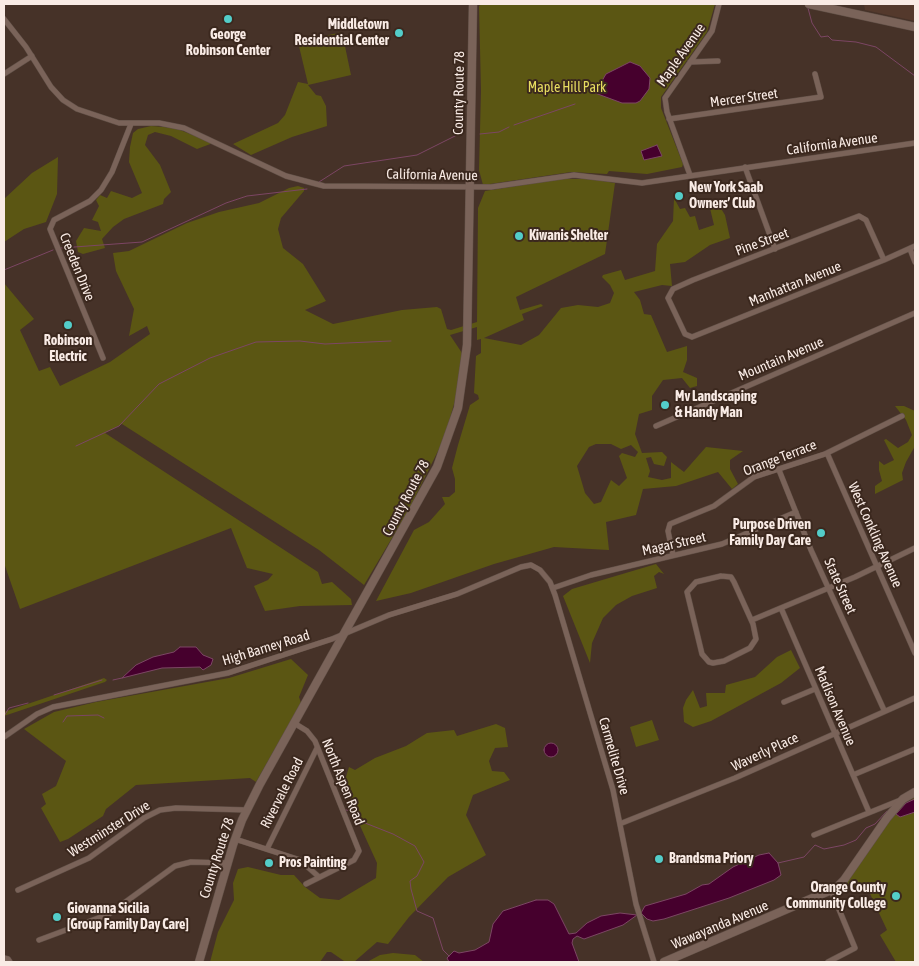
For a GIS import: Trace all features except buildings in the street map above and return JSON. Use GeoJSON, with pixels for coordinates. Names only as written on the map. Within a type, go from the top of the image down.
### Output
{"type":"FeatureCollection","features":[{"type":"Feature","properties":{"kind":"street","name":"County Route 78"},"geometry":{"type":"LineString","coordinates":[[199,962],[234,840],[247,810],[437,468],[458,408],[467,345],[473,4]]}},
{"type":"Feature","properties":{"kind":"street","name":"Maple Avenue"},"geometry":{"type":"LineString","coordinates":[[690,175],[669,119],[665,105],[666,94],[714,28],[719,4]]}},
{"type":"Feature","properties":{"kind":"street"},"geometry":{"type":"LineString","coordinates":[[809,4],[915,27]]}},
{"type":"Feature","properties":{"kind":"street","name":"California Avenue"},"geometry":{"type":"LineString","coordinates":[[4,19],[32,56],[51,87],[70,104],[101,118],[131,124],[160,123],[184,128],[267,168],[315,184],[503,186],[564,176],[597,176],[636,183],[915,143]]}},
{"type":"Feature","properties":{"kind":"street"},"geometry":{"type":"LineString","coordinates":[[4,74],[32,56]]}},
{"type":"Feature","properties":{"kind":"street"},"geometry":{"type":"LineString","coordinates":[[690,62],[718,61]]}},
{"type":"Feature","properties":{"kind":"street","name":"Mercer Street"},"geometry":{"type":"LineString","coordinates":[[669,119],[821,97],[815,74]]}},
{"type":"Feature","properties":{"kind":"street","name":"Creeden Drive"},"geometry":{"type":"LineString","coordinates":[[103,358],[50,229],[54,220],[90,201],[101,190],[112,172],[131,124]]}},
{"type":"Feature","properties":{"kind":"street"},"geometry":{"type":"LineString","coordinates":[[745,168],[775,249]]}},
{"type":"Feature","properties":{"kind":"street","name":"Pine Street"},"geometry":{"type":"LineString","coordinates":[[688,337],[668,298],[670,292],[693,280],[859,216],[863,217],[884,260]]}},
{"type":"Feature","properties":{"kind":"street","name":"Manhattan Avenue"},"geometry":{"type":"LineString","coordinates":[[688,337],[714,329],[910,250],[915,246]]}},
{"type":"Feature","properties":{"kind":"street"},"geometry":{"type":"LineString","coordinates":[[910,250],[915,262]]}},
{"type":"Feature","properties":{"kind":"street","name":"Mountain Avenue"},"geometry":{"type":"LineString","coordinates":[[656,426],[915,313]]}},
{"type":"Feature","properties":{"kind":"street","name":"Orange Terrace"},"geometry":{"type":"LineString","coordinates":[[673,555],[668,531],[670,524],[714,506],[754,477],[827,453],[902,416]]}},
{"type":"Feature","properties":{"kind":"street","name":"West Conkling Avenue"},"geometry":{"type":"LineString","coordinates":[[827,453],[915,653]]}},
{"type":"Feature","properties":{"kind":"street","name":"State Street"},"geometry":{"type":"LineString","coordinates":[[779,470],[828,588],[884,710]]}},
{"type":"Feature","properties":{"kind":"street","name":"Magar Street"},"geometry":{"type":"LineString","coordinates":[[553,588],[591,575],[722,544],[796,512]]}},
{"type":"Feature","properties":{"kind":"street"},"geometry":{"type":"LineString","coordinates":[[752,620],[878,566],[915,548]]}},
{"type":"Feature","properties":{"kind":"street","name":"High Barney Road"},"geometry":{"type":"LineString","coordinates":[[4,737],[37,714],[53,707],[228,673],[346,633],[389,615],[469,589],[522,566],[532,565]]}},
{"type":"Feature","properties":{"kind":"street","name":"Carmelite Drive"},"geometry":{"type":"LineString","coordinates":[[532,565],[540,570],[553,588],[622,823],[636,904],[654,962]]}},
{"type":"Feature","properties":{"kind":"street"},"geometry":{"type":"LineString","coordinates":[[721,576],[730,577],[752,620],[756,639],[752,646],[718,663],[709,662],[702,654],[699,645],[687,597],[688,588],[700,580],[721,576]]}},
{"type":"Feature","properties":{"kind":"street","name":"Madison Avenue"},"geometry":{"type":"LineString","coordinates":[[781,608],[868,812]]}},
{"type":"Feature","properties":{"kind":"street"},"geometry":{"type":"LineString","coordinates":[[784,702],[815,689]]}},
{"type":"Feature","properties":{"kind":"street","name":"Waverly Place"},"geometry":{"type":"LineString","coordinates":[[622,823],[717,786],[884,710],[915,698]]}},
{"type":"Feature","properties":{"kind":"street","name":"North Aspen Road"},"geometry":{"type":"LineString","coordinates":[[294,723],[309,733],[317,748],[359,851],[357,858],[319,877]]}},
{"type":"Feature","properties":{"kind":"street","name":"Rivervale Road"},"geometry":{"type":"LineString","coordinates":[[267,849],[317,748]]}},
{"type":"Feature","properties":{"kind":"street"},"geometry":{"type":"LineString","coordinates":[[853,776],[915,749]]}},
{"type":"Feature","properties":{"kind":"street","name":"Wawayanda Avenue"},"geometry":{"type":"LineString","coordinates":[[664,962],[831,890],[844,880],[887,818],[903,799],[915,792]]}},
{"type":"Feature","properties":{"kind":"street"},"geometry":{"type":"LineString","coordinates":[[814,835],[903,799]]}},
{"type":"Feature","properties":{"kind":"street","name":"Westminster Drive"},"geometry":{"type":"LineString","coordinates":[[18,890],[89,858],[144,818],[160,810],[195,808],[247,810]]}},
{"type":"Feature","properties":{"kind":"street"},"geometry":{"type":"LineString","coordinates":[[234,840],[300,860],[319,877],[306,884]]}},
{"type":"Feature","properties":{"kind":"street"},"geometry":{"type":"LineString","coordinates":[[39,940],[115,912],[175,866],[191,862],[227,863]]}},
{"type":"Feature","properties":{"kind":"street"},"geometry":{"type":"LineString","coordinates":[[828,962],[855,948],[831,890]]}},
{"type":"Feature","properties":{"kind":"street"},"geometry":{"type":"LineString","coordinates":[[4,958],[10,962]]}},
{"type":"Feature","properties":{"kind":"shaded area"},"geometry":{"type":"Polygon","coordinates":[[[864,4],[915,4],[915,21],[865,10],[864,4]]]}},
{"type":"Feature","properties":{"kind":"shaded area"},"geometry":{"type":"Polygon","coordinates":[[[630,62],[640,66],[650,78],[649,89],[640,101],[636,103],[622,103],[595,93],[606,74],[630,62]]]}},
{"type":"Feature","properties":{"kind":"shaded area"},"geometry":{"type":"Polygon","coordinates":[[[657,145],[662,156],[644,160],[641,151],[657,145]]]}},
{"type":"Feature","properties":{"kind":"shaded area"},"geometry":{"type":"Polygon","coordinates":[[[180,647],[196,647],[203,655],[213,659],[211,665],[203,670],[200,667],[162,668],[122,678],[136,665],[153,657],[174,652],[180,647]]]}},
{"type":"Feature","properties":{"kind":"shaded area"},"geometry":{"type":"Polygon","coordinates":[[[548,743],[554,743],[558,750],[554,757],[548,757],[544,753],[544,747],[548,743]]]}},
{"type":"Feature","properties":{"kind":"shaded area"},"geometry":{"type":"Polygon","coordinates":[[[915,799],[915,812],[900,817],[896,814],[906,803],[915,799]]]}},
{"type":"Feature","properties":{"kind":"shaded area"},"geometry":{"type":"Polygon","coordinates":[[[769,853],[778,863],[781,875],[774,880],[729,898],[664,919],[653,921],[647,919],[641,913],[645,906],[686,894],[702,885],[709,884],[733,867],[759,855],[769,853]]]}},
{"type":"Feature","properties":{"kind":"shaded area"},"geometry":{"type":"Polygon","coordinates":[[[536,900],[548,900],[554,904],[569,934],[576,933],[587,923],[601,916],[620,913],[637,915],[623,925],[584,939],[577,936],[573,939],[572,943],[579,962],[449,962],[447,958],[454,951],[459,953],[475,950],[489,942],[493,924],[503,911],[536,900]]]}},
{"type":"Feature","properties":{"kind":"green space","name":"Maple Hill Park"},"geometry":{"type":"Polygon","coordinates":[[[482,4],[715,4],[707,32],[661,97],[661,108],[683,164],[682,167],[647,174],[609,171],[607,174],[571,172],[483,185],[479,170],[481,91],[479,6],[482,4]]]}},
{"type":"Feature","properties":{"kind":"green space"},"geometry":{"type":"Polygon","coordinates":[[[342,32],[351,75],[308,85],[316,95],[321,96],[326,106],[327,126],[292,137],[251,155],[233,144],[278,123],[285,115],[298,82],[308,84],[298,42],[342,32]]]}},
{"type":"Feature","properties":{"kind":"green space"},"geometry":{"type":"Polygon","coordinates":[[[151,126],[175,128],[213,143],[197,149],[171,136],[155,132],[148,135],[145,145],[160,165],[171,192],[164,199],[163,204],[124,219],[113,227],[102,239],[105,248],[83,254],[78,252],[76,241],[84,228],[101,231],[98,222],[92,220],[99,206],[96,200],[100,195],[107,198],[111,191],[132,198],[142,193],[129,162],[130,147],[133,133],[138,129],[151,126]]]}},
{"type":"Feature","properties":{"kind":"green space"},"geometry":{"type":"Polygon","coordinates":[[[58,157],[57,194],[46,222],[24,229],[4,242],[4,199],[32,173],[58,157]]]}},
{"type":"Feature","properties":{"kind":"green space"},"geometry":{"type":"Polygon","coordinates":[[[560,179],[591,179],[615,183],[605,254],[516,297],[520,310],[541,304],[543,306],[522,314],[524,320],[484,338],[521,345],[539,335],[561,308],[578,305],[598,307],[610,303],[614,293],[610,285],[602,277],[603,275],[621,270],[625,280],[655,271],[657,244],[673,221],[674,198],[680,209],[685,208],[690,217],[695,216],[699,230],[714,225],[708,200],[715,199],[725,215],[730,238],[710,245],[685,262],[670,264],[672,286],[662,285],[634,292],[640,300],[644,314],[651,315],[667,352],[687,346],[687,360],[683,372],[697,378],[697,386],[690,388],[682,378],[663,380],[652,396],[652,410],[639,414],[635,434],[642,453],[662,452],[667,457],[664,466],[654,464],[651,457],[646,458],[650,471],[648,477],[662,480],[671,478],[671,462],[684,472],[706,447],[743,451],[730,460],[730,469],[738,484],[732,489],[718,472],[676,486],[643,489],[636,515],[606,522],[609,550],[554,547],[494,564],[411,593],[376,601],[414,530],[429,522],[445,504],[442,497],[449,497],[455,492],[455,479],[452,468],[470,405],[479,399],[478,395],[474,393],[476,356],[481,353],[481,339],[477,340],[477,327],[450,335],[462,353],[456,397],[444,439],[408,511],[364,585],[319,550],[122,424],[105,433],[318,572],[322,584],[332,582],[351,599],[352,605],[300,606],[265,611],[254,586],[268,580],[273,574],[247,568],[231,528],[20,609],[4,563],[4,283],[34,319],[20,330],[39,371],[50,367],[60,386],[110,362],[150,334],[147,326],[129,336],[134,309],[116,271],[113,253],[129,251],[187,223],[219,212],[259,203],[289,188],[298,186],[304,188],[304,191],[281,218],[278,229],[283,248],[303,264],[326,301],[305,310],[333,324],[402,310],[437,307],[441,309],[447,329],[451,330],[477,322],[478,208],[485,191],[560,179]],[[596,444],[589,447],[577,466],[585,493],[594,504],[601,502],[611,480],[619,486],[627,478],[619,456],[622,453],[635,457],[638,452],[631,445],[621,449],[611,444],[596,444]]]}},
{"type":"Feature","properties":{"kind":"green space"},"geometry":{"type":"Polygon","coordinates":[[[895,406],[904,406],[915,411],[915,446],[902,473],[903,480],[875,494],[875,486],[882,481],[879,461],[884,465],[894,460],[884,440],[886,439],[898,448],[908,442],[912,435],[906,420],[895,406]]]}},
{"type":"Feature","properties":{"kind":"green space"},"geometry":{"type":"Polygon","coordinates":[[[656,564],[664,574],[659,572],[654,576],[657,588],[632,596],[616,605],[603,618],[592,643],[590,663],[563,596],[572,589],[656,564]]]}},
{"type":"Feature","properties":{"kind":"green space"},"geometry":{"type":"Polygon","coordinates":[[[791,650],[800,668],[781,683],[711,721],[693,727],[684,722],[683,708],[693,690],[700,708],[707,706],[706,693],[725,693],[726,685],[755,677],[777,657],[791,650]]]}},
{"type":"Feature","properties":{"kind":"green space"},"geometry":{"type":"Polygon","coordinates":[[[291,659],[308,675],[299,697],[301,703],[256,782],[250,778],[136,785],[106,809],[103,816],[68,839],[60,842],[41,808],[46,804],[42,794],[56,786],[66,761],[24,729],[54,712],[96,702],[229,678],[291,659]]]}},
{"type":"Feature","properties":{"kind":"green space"},"geometry":{"type":"Polygon","coordinates":[[[104,678],[107,680],[105,682],[4,716],[4,712],[104,678]]]}},
{"type":"Feature","properties":{"kind":"green space"},"geometry":{"type":"Polygon","coordinates":[[[652,720],[659,740],[636,747],[630,727],[652,720]]]}},
{"type":"Feature","properties":{"kind":"green space"},"geometry":{"type":"Polygon","coordinates":[[[496,724],[505,728],[508,747],[495,748],[489,761],[492,771],[504,772],[510,780],[473,795],[466,815],[486,855],[448,877],[409,917],[388,944],[377,942],[354,962],[344,961],[331,952],[327,952],[320,962],[210,962],[218,932],[234,900],[233,883],[238,869],[248,867],[281,875],[294,875],[305,887],[320,898],[339,900],[376,878],[377,863],[336,773],[346,777],[349,767],[355,770],[375,758],[406,746],[427,733],[454,730],[457,736],[496,724]]]}},
{"type":"Feature","properties":{"kind":"green space","name":"Orange County Community College"},"geometry":{"type":"Polygon","coordinates":[[[915,797],[915,962],[896,962],[880,935],[887,930],[865,883],[846,891],[844,886],[896,812],[915,797]]]}},
{"type":"Feature","properties":{"kind":"green space"},"geometry":{"type":"Polygon","coordinates":[[[393,953],[415,955],[424,962],[367,962],[380,955],[393,953]]]}},
{"type":"Feature","properties":{"kind":"waterway"},"geometry":{"type":"LineString","coordinates":[[808,8],[812,23],[821,37],[828,36],[832,40],[856,42],[876,47],[915,76]]}},
{"type":"Feature","properties":{"kind":"waterway"},"geometry":{"type":"LineString","coordinates":[[514,125],[575,104]]}},
{"type":"Feature","properties":{"kind":"waterway"},"geometry":{"type":"LineString","coordinates":[[480,134],[499,132],[509,127]]}},
{"type":"Feature","properties":{"kind":"waterway"},"geometry":{"type":"LineString","coordinates":[[319,182],[344,166],[417,155],[459,134]]}},
{"type":"Feature","properties":{"kind":"waterway"},"geometry":{"type":"LineString","coordinates":[[61,248],[142,242],[226,203],[247,196],[307,189]]}},
{"type":"Feature","properties":{"kind":"waterway"},"geometry":{"type":"LineString","coordinates":[[4,270],[53,250]]}},
{"type":"Feature","properties":{"kind":"waterway"},"geometry":{"type":"LineString","coordinates":[[76,446],[119,426],[159,384],[210,358],[256,342],[300,341],[325,344],[391,341]]}},
{"type":"Feature","properties":{"kind":"waterway"},"geometry":{"type":"LineString","coordinates":[[113,680],[122,678]]}},
{"type":"Feature","properties":{"kind":"waterway"},"geometry":{"type":"LineString","coordinates":[[54,695],[102,680]]}},
{"type":"Feature","properties":{"kind":"waterway"},"geometry":{"type":"LineString","coordinates":[[4,716],[9,708],[28,703]]}},
{"type":"Feature","properties":{"kind":"waterway"},"geometry":{"type":"LineString","coordinates":[[63,722],[67,716],[98,715],[104,718]]}},
{"type":"Feature","properties":{"kind":"waterway"},"geometry":{"type":"LineString","coordinates":[[342,777],[348,788],[352,811]]}},
{"type":"Feature","properties":{"kind":"waterway"},"geometry":{"type":"LineString","coordinates":[[346,810],[352,811],[360,821],[393,834],[415,846],[424,862],[417,876],[410,881],[417,911],[433,918],[443,950],[449,956]]}},
{"type":"Feature","properties":{"kind":"waterway"},"geometry":{"type":"LineString","coordinates":[[778,863],[804,857],[815,845],[824,849],[844,845],[856,840],[866,828],[875,824],[887,811]]}},
{"type":"Feature","properties":{"kind":"place","name":"George Robinson Center"},"geometry":{"type":"Point","coordinates":[228,19]}},
{"type":"Feature","properties":{"kind":"place","name":"Middletown Residential Center"},"geometry":{"type":"Point","coordinates":[399,33]}},
{"type":"Feature","properties":{"kind":"place","name":"New York Saab Owners’ Club"},"geometry":{"type":"Point","coordinates":[679,196]}},
{"type":"Feature","properties":{"kind":"place","name":"Kiwanis Shelter"},"geometry":{"type":"Point","coordinates":[519,236]}},
{"type":"Feature","properties":{"kind":"place","name":"Robinson Electric"},"geometry":{"type":"Point","coordinates":[68,325]}},
{"type":"Feature","properties":{"kind":"place","name":"Mv Landscaping & Handy Man"},"geometry":{"type":"Point","coordinates":[665,405]}},
{"type":"Feature","properties":{"kind":"place","name":"Purpose Driven Family Day Care"},"geometry":{"type":"Point","coordinates":[821,533]}},
{"type":"Feature","properties":{"kind":"place","name":"Brandsma Priory"},"geometry":{"type":"Point","coordinates":[659,859]}},
{"type":"Feature","properties":{"kind":"place","name":"Pros Painting"},"geometry":{"type":"Point","coordinates":[269,863]}},
{"type":"Feature","properties":{"kind":"place","name":"Orange County Community College"},"geometry":{"type":"Point","coordinates":[896,896]}},
{"type":"Feature","properties":{"kind":"place","name":"Giovanna Sicilia [Group Family Day Care]"},"geometry":{"type":"Point","coordinates":[57,917]}}]}
